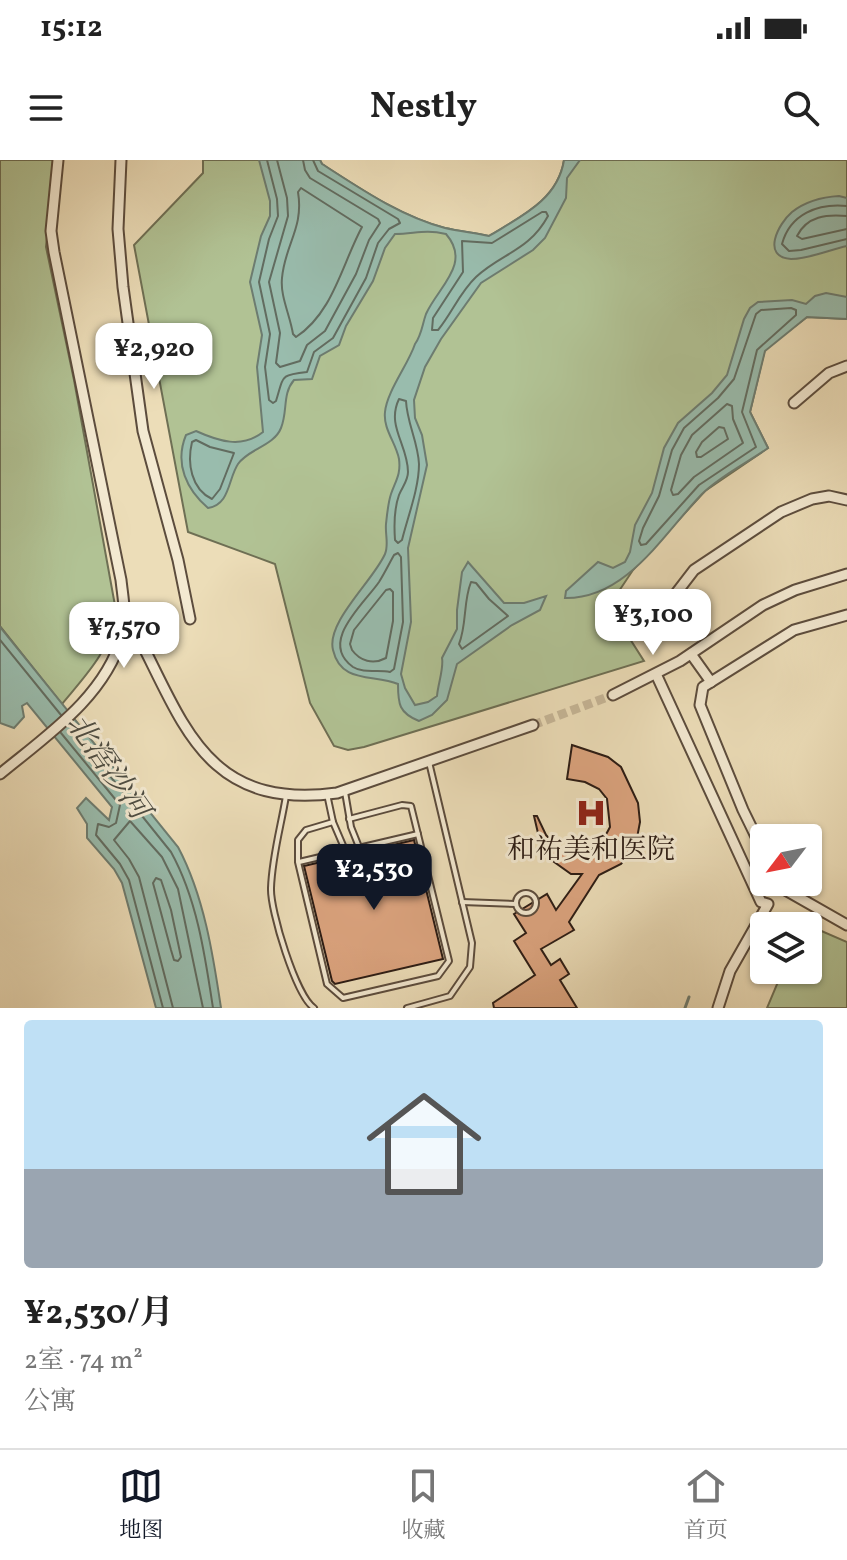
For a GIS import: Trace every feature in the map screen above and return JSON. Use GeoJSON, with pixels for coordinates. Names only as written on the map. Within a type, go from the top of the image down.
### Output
{"type":"FeatureCollection","features":[{"type":"Feature","properties":{"kind":"street"},"geometry":{"type":"LineString","coordinates":[[0,774],[79,707],[107,668],[122,637],[125,612],[51,231],[58,160]]}},
{"type":"Feature","properties":{"kind":"street"},"geometry":{"type":"LineString","coordinates":[[121,160],[118,229],[143,431],[178,560],[190,619]]}},
{"type":"Feature","properties":{"kind":"street"},"geometry":{"type":"LineString","coordinates":[[794,403],[829,373],[847,366]]}},
{"type":"Feature","properties":{"kind":"street"},"geometry":{"type":"LineString","coordinates":[[674,596],[694,570],[781,512],[821,497],[847,500]]}},
{"type":"Feature","properties":{"kind":"street"},"geometry":{"type":"LineString","coordinates":[[613,695],[691,654],[763,605],[795,590],[847,574]]}},
{"type":"Feature","properties":{"kind":"street"},"geometry":{"type":"LineString","coordinates":[[125,612],[187,732],[204,754],[239,781],[264,791],[286,796],[345,790],[533,725]]}},
{"type":"Feature","properties":{"kind":"street"},"geometry":{"type":"LineString","coordinates":[[750,824],[700,705],[703,687],[794,630],[847,615]]}},
{"type":"Feature","properties":{"kind":"street"},"geometry":{"type":"LineString","coordinates":[[691,654],[711,682]]}},
{"type":"Feature","properties":{"kind":"street"},"geometry":{"type":"LineString","coordinates":[[656,674],[761,902],[768,904],[730,971],[718,1008]]}},
{"type":"Feature","properties":{"kind":"street"},"geometry":{"type":"LineString","coordinates":[[796,896],[847,925]]}},
{"type":"Feature","properties":{"kind":"lane"},"geometry":{"type":"LineString","coordinates":[[407,1008],[450,996],[470,967],[472,943],[429,761]]}},
{"type":"Feature","properties":{"kind":"lane"},"geometry":{"type":"LineString","coordinates":[[345,790],[349,819],[359,847]]}},
{"type":"Feature","properties":{"kind":"lane"},"geometry":{"type":"LineString","coordinates":[[327,794],[333,822],[345,850]]}},
{"type":"Feature","properties":{"kind":"lane"},"geometry":{"type":"LineString","coordinates":[[286,796],[270,892],[288,959],[306,1002],[314,1008]]}},
{"type":"Feature","properties":{"kind":"lane"},"geometry":{"type":"LineString","coordinates":[[333,822],[302,834],[298,840],[298,862],[327,984],[343,998],[438,976],[449,961],[411,806],[402,805],[349,819]]}},
{"type":"Feature","properties":{"kind":"lane"},"geometry":{"type":"LineString","coordinates":[[298,862],[418,834]]}},
{"type":"Feature","properties":{"kind":"lane"},"geometry":{"type":"LineString","coordinates":[[524,893],[530,894],[535,901],[532,910],[527,912],[520,911],[516,904],[524,893]]}},
{"type":"Feature","properties":{"kind":"lane"},"geometry":{"type":"LineString","coordinates":[[462,902],[516,904]]}},
{"type":"Feature","properties":{"kind":"shaded area"},"geometry":{"type":"Polygon","coordinates":[[[0,160],[54,160],[46,247],[116,611],[103,650],[62,704],[0,626],[0,160]]]}},
{"type":"Feature","properties":{"kind":"shaded area"},"geometry":{"type":"Polygon","coordinates":[[[203,160],[320,160],[366,192],[412,216],[445,228],[489,236],[546,197],[560,174],[564,160],[847,160],[847,319],[807,317],[765,349],[750,412],[768,448],[705,491],[633,570],[609,606],[644,661],[364,747],[348,750],[334,746],[310,703],[275,564],[188,532],[134,245],[203,173],[203,160]]]}},
{"type":"Feature","properties":{"kind":"shaded area"},"geometry":{"type":"Polygon","coordinates":[[[822,931],[847,942],[847,1008],[767,1008],[777,984],[822,984],[822,931]]]}},
{"type":"Feature","properties":{"kind":"water"},"geometry":{"type":"Polygon","coordinates":[[[259,160],[320,160],[366,192],[412,216],[445,228],[489,236],[546,197],[560,174],[564,160],[580,160],[567,178],[566,198],[545,238],[533,250],[481,283],[441,339],[425,367],[414,400],[415,418],[422,435],[427,465],[408,548],[411,622],[401,674],[415,705],[437,696],[442,658],[457,629],[462,572],[468,562],[504,603],[524,603],[546,596],[540,610],[512,625],[457,664],[447,700],[432,715],[419,721],[407,715],[401,707],[398,684],[359,676],[343,668],[333,650],[333,639],[343,614],[386,551],[388,509],[399,464],[385,412],[419,337],[426,314],[450,275],[456,255],[446,234],[395,234],[385,248],[373,281],[346,326],[339,345],[320,356],[312,379],[294,380],[288,391],[278,434],[242,459],[225,497],[208,508],[194,493],[185,476],[181,456],[186,435],[196,431],[213,438],[238,442],[263,432],[257,367],[262,335],[250,282],[261,236],[270,216],[270,201],[259,160]]]}},
{"type":"Feature","properties":{"kind":"water"},"geometry":{"type":"Polygon","coordinates":[[[839,196],[847,198],[847,246],[798,259],[782,257],[777,252],[775,239],[792,212],[814,200],[839,196]]]}},
{"type":"Feature","properties":{"kind":"water"},"geometry":{"type":"Polygon","coordinates":[[[826,293],[847,297],[847,319],[807,317],[765,351],[750,412],[768,448],[709,487],[626,576],[607,588],[565,598],[566,591],[598,562],[613,568],[625,562],[635,525],[652,493],[664,448],[678,423],[727,375],[750,308],[758,302],[792,300],[806,304],[815,296],[826,293]]]}},
{"type":"Feature","properties":{"kind":"water","name":"北滘沙河"},"geometry":{"type":"Polygon","coordinates":[[[0,627],[178,847],[201,905],[221,1008],[156,1008],[122,883],[87,838],[87,824],[77,808],[86,798],[109,820],[112,807],[27,703],[22,706],[24,717],[14,728],[0,723],[0,627]]]}},
{"type":"Feature","properties":{"kind":"building"},"geometry":{"type":"Polygon","coordinates":[[[572,745],[608,757],[621,767],[638,803],[640,822],[637,838],[621,864],[599,875],[569,922],[574,930],[541,949],[551,965],[560,959],[569,974],[560,980],[577,1008],[494,1008],[493,1003],[535,975],[514,941],[526,933],[514,914],[547,894],[556,910],[582,874],[571,874],[550,859],[541,846],[534,816],[537,816],[555,845],[568,852],[581,853],[592,849],[603,840],[610,827],[607,799],[599,789],[585,782],[567,779],[572,745]]]}},
{"type":"Feature","properties":{"kind":"building"},"geometry":{"type":"Polygon","coordinates":[[[414,840],[443,959],[335,984],[304,866],[414,840]]]}},
{"type":"Feature","properties":{"kind":"waterway"},"geometry":{"type":"LineString","coordinates":[[685,1008],[689,997]]}},
{"type":"Feature","properties":{"kind":"tunnel"},"geometry":{"type":"LineString","coordinates":[[533,725],[613,695]]}},
{"type":"Feature","properties":{"kind":"place","name":"和祐美和医院"},"geometry":{"type":"Point","coordinates":[591,813]}}]}
